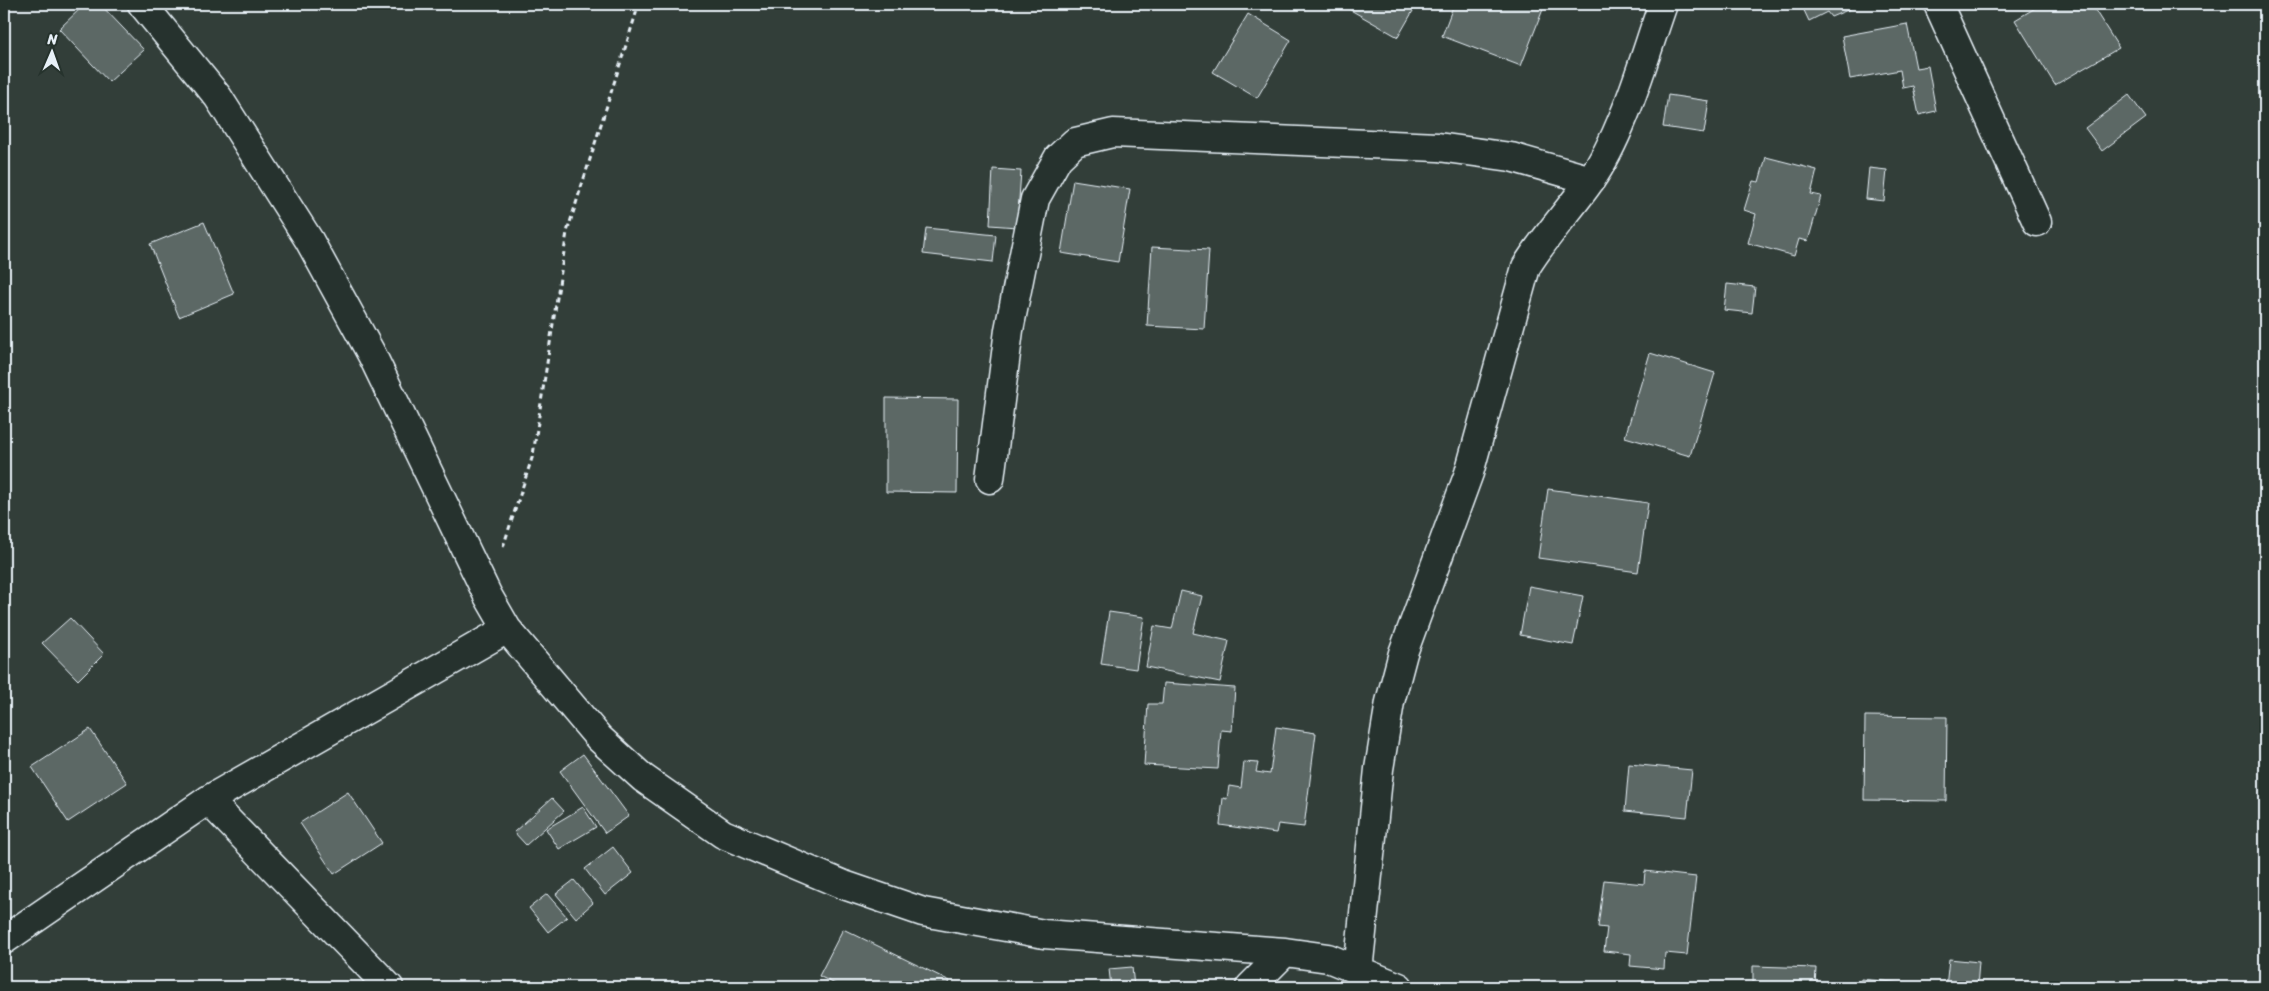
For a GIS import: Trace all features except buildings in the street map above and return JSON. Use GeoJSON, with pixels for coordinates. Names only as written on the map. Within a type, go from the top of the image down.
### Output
{"type":"FeatureCollection","features":[{"type":"Feature","properties":{"kind":"street"},"geometry":{"type":"LineString","coordinates":[[142,4],[218,97],[309,240],[372,355],[488,596],[507,629],[599,738],[643,778],[724,834],[844,885],[923,912],[1044,934],[1286,952],[1328,958],[1399,987]]}},
{"type":"Feature","properties":{"kind":"street"},"geometry":{"type":"LineString","coordinates":[[1358,971],[1379,769],[1390,702],[1403,654],[1469,473],[1526,267],[1543,239],[1591,180],[1615,134],[1663,4]]}},
{"type":"Feature","properties":{"kind":"street"},"geometry":{"type":"LineString","coordinates":[[1938,4],[2037,222]]}},
{"type":"Feature","properties":{"kind":"street"},"geometry":{"type":"LineString","coordinates":[[990,479],[1009,330],[1035,199],[1058,158],[1074,142],[1113,133],[1438,147],[1511,157],[1591,180]]}},
{"type":"Feature","properties":{"kind":"street"},"geometry":{"type":"LineString","coordinates":[[4,940],[208,800],[507,629]]}},
{"type":"Feature","properties":{"kind":"street"},"geometry":{"type":"LineString","coordinates":[[208,800],[389,987]]}},
{"type":"Feature","properties":{"kind":"street"},"geometry":{"type":"LineString","coordinates":[[1250,987],[1286,952]]}},
{"type":"Feature","properties":{"kind":"path"},"geometry":{"type":"LineString","coordinates":[[488,596],[533,455],[567,232],[638,4]]}}]}
